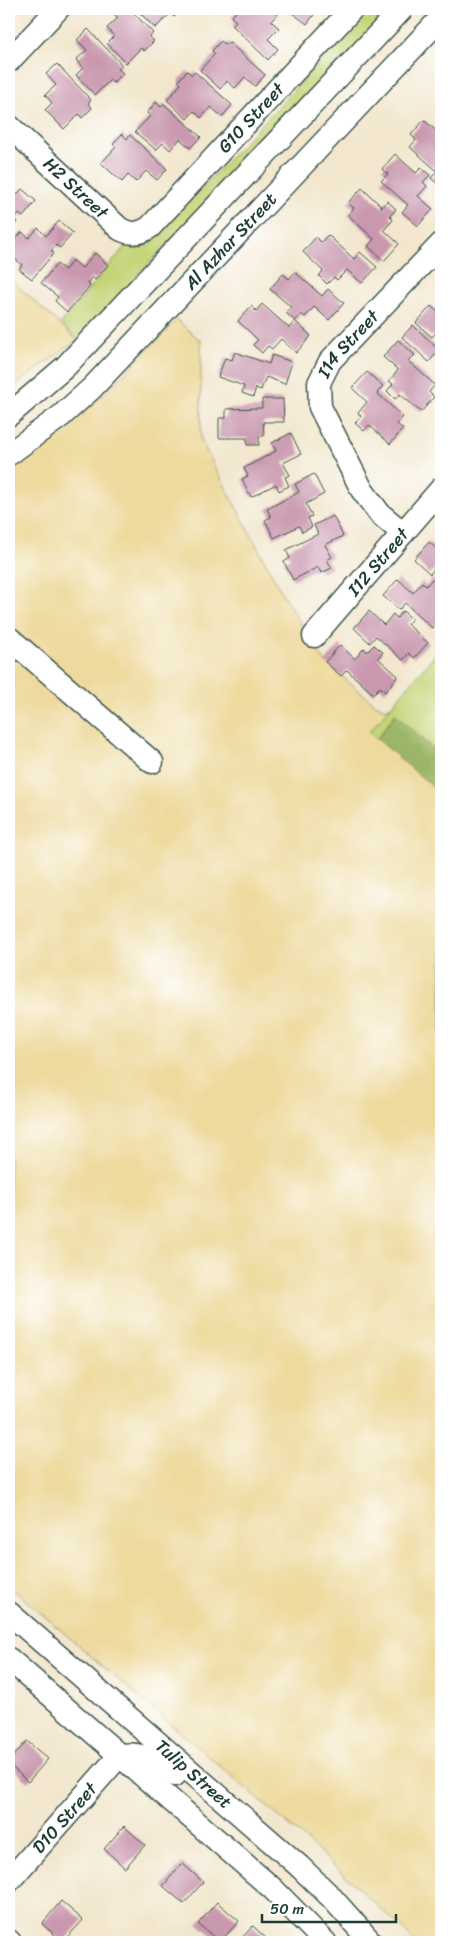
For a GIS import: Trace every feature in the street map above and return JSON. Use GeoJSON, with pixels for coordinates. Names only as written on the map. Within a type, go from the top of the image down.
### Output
{"type":"FeatureCollection","features":[{"type":"Feature","properties":{"kind":"street"},"geometry":{"type":"LineString","coordinates":[[9,61],[58,9]]}},
{"type":"Feature","properties":{"kind":"street","name":"G10 Street"},"geometry":{"type":"LineString","coordinates":[[150,227],[352,9]]}},
{"type":"Feature","properties":{"kind":"street","name":"Al Azhar Street"},"geometry":{"type":"LineString","coordinates":[[9,415],[65,367],[402,9]]}},
{"type":"Feature","properties":{"kind":"street"},"geometry":{"type":"LineString","coordinates":[[408,53],[434,9]]}},
{"type":"Feature","properties":{"kind":"street","name":"Al Azhar Street"},"geometry":{"type":"LineString","coordinates":[[9,454],[61,416],[92,388],[441,18]]}},
{"type":"Feature","properties":{"kind":"street","name":"H2 Street"},"geometry":{"type":"LineString","coordinates":[[9,126],[120,229],[133,234],[150,227]]}},
{"type":"Feature","properties":{"kind":"street","name":"I14 Street"},"geometry":{"type":"LineString","coordinates":[[403,533],[380,514],[362,490],[320,407],[319,383],[330,361],[441,244]]}},
{"type":"Feature","properties":{"kind":"street","name":"I12 Street"},"geometry":{"type":"LineString","coordinates":[[314,636],[441,489]]}},
{"type":"Feature","properties":{"kind":"street"},"geometry":{"type":"LineString","coordinates":[[9,638],[152,762]]}},
{"type":"Feature","properties":{"kind":"street","name":"Tulip Street"},"geometry":{"type":"LineString","coordinates":[[9,1613],[331,1897],[372,1942]]}},
{"type":"Feature","properties":{"kind":"street","name":"Tulip Street"},"geometry":{"type":"LineString","coordinates":[[9,1659],[273,1889],[326,1942]]}},
{"type":"Feature","properties":{"kind":"street"},"geometry":{"type":"LineString","coordinates":[[120,1755],[139,1755],[157,1761],[213,1808],[229,1814],[238,1813]]}},
{"type":"Feature","properties":{"kind":"street","name":"D10 Street"},"geometry":{"type":"LineString","coordinates":[[9,1881],[120,1755]]}},
{"type":"Feature","properties":{"kind":"green space"},"geometry":{"type":"Polygon","coordinates":[[[363,9],[390,9],[77,340],[61,323],[127,244],[138,247],[149,244],[335,46],[363,9]]]}},
{"type":"Feature","properties":{"kind":"green space"},"geometry":{"type":"Polygon","coordinates":[[[441,648],[441,794],[369,732],[441,648]]]}},
{"type":"Feature","properties":{"kind":"green space"},"geometry":{"type":"Polygon","coordinates":[[[395,714],[441,757],[441,795],[377,739],[395,714]]]}},
{"type":"Feature","properties":{"kind":"sand"},"geometry":{"type":"Polygon","coordinates":[[[9,278],[77,340],[9,390],[9,278]]]}},
{"type":"Feature","properties":{"kind":"sand"},"geometry":{"type":"Polygon","coordinates":[[[177,320],[201,341],[201,441],[284,597],[325,662],[375,704],[385,709],[391,706],[369,732],[441,794],[441,1942],[414,1942],[407,1933],[304,1838],[9,1586],[9,471],[76,419],[117,381],[177,320]]]}},
{"type":"Feature","properties":{"kind":"building"},"geometry":{"type":"Polygon","coordinates":[[[109,9],[130,9],[153,33],[149,37],[154,41],[144,51],[141,48],[126,63],[107,43],[114,36],[107,28],[118,18],[109,9]]]}},
{"type":"Feature","properties":{"kind":"building"},"geometry":{"type":"Polygon","coordinates":[[[136,9],[182,9],[174,17],[171,13],[155,28],[136,9]]]}},
{"type":"Feature","properties":{"kind":"building"},"geometry":{"type":"Polygon","coordinates":[[[239,9],[273,9],[278,14],[271,21],[279,28],[268,39],[278,49],[268,60],[232,25],[236,21],[231,17],[239,9]]]}},
{"type":"Feature","properties":{"kind":"building"},"geometry":{"type":"Polygon","coordinates":[[[287,9],[312,9],[316,12],[307,24],[287,9]]]}},
{"type":"Feature","properties":{"kind":"building"},"geometry":{"type":"Polygon","coordinates":[[[88,29],[122,65],[118,69],[123,73],[113,83],[110,80],[95,95],[76,75],[83,68],[76,60],[87,50],[77,40],[88,29]]]}},
{"type":"Feature","properties":{"kind":"building"},"geometry":{"type":"Polygon","coordinates":[[[221,41],[226,45],[229,42],[265,75],[255,86],[245,77],[235,88],[227,81],[220,89],[200,70],[215,54],[212,51],[221,41]]]}},
{"type":"Feature","properties":{"kind":"building"},"geometry":{"type":"Polygon","coordinates":[[[57,64],[91,100],[88,103],[92,108],[82,118],[79,114],[64,129],[45,110],[52,103],[45,95],[56,85],[46,74],[57,64]]]}},
{"type":"Feature","properties":{"kind":"building"},"geometry":{"type":"Polygon","coordinates":[[[187,71],[192,75],[195,72],[232,105],[222,117],[211,107],[201,118],[194,111],[187,119],[167,100],[181,84],[178,81],[187,71]]]}},
{"type":"Feature","properties":{"kind":"building"},"geometry":{"type":"Polygon","coordinates":[[[156,102],[161,107],[164,104],[201,137],[190,148],[180,139],[170,150],[163,143],[156,150],[135,132],[150,116],[147,113],[156,102]]]}},
{"type":"Feature","properties":{"kind":"building"},"geometry":{"type":"Polygon","coordinates":[[[424,120],[441,135],[441,187],[431,178],[437,171],[410,147],[416,140],[411,135],[424,120]]]}},
{"type":"Feature","properties":{"kind":"building"},"geometry":{"type":"Polygon","coordinates":[[[122,134],[127,139],[130,135],[167,169],[157,180],[146,171],[136,182],[128,175],[122,182],[101,163],[116,147],[113,144],[122,134]]]}},
{"type":"Feature","properties":{"kind":"building"},"geometry":{"type":"Polygon","coordinates":[[[395,154],[416,173],[421,168],[430,175],[423,182],[427,186],[418,196],[433,209],[418,226],[402,212],[408,205],[381,181],[388,174],[382,169],[395,154]]]}},
{"type":"Feature","properties":{"kind":"building"},"geometry":{"type":"Polygon","coordinates":[[[362,188],[382,207],[387,201],[396,209],[390,216],[393,220],[384,230],[399,244],[384,261],[368,246],[374,239],[348,215],[354,208],[348,203],[362,188]]]}},
{"type":"Feature","properties":{"kind":"building"},"geometry":{"type":"Polygon","coordinates":[[[22,189],[36,201],[23,217],[19,214],[14,219],[17,222],[9,232],[9,203],[22,189]]]}},
{"type":"Feature","properties":{"kind":"building"},"geometry":{"type":"Polygon","coordinates":[[[59,221],[73,233],[60,248],[56,245],[51,251],[54,253],[32,279],[19,269],[22,265],[9,253],[9,247],[22,232],[29,238],[38,228],[46,236],[59,221]]]}},
{"type":"Feature","properties":{"kind":"building"},"geometry":{"type":"Polygon","coordinates":[[[328,235],[354,259],[360,252],[377,267],[362,283],[347,270],[337,280],[334,277],[327,284],[319,276],[323,271],[303,252],[316,237],[321,242],[328,235]]]}},
{"type":"Feature","properties":{"kind":"building"},"geometry":{"type":"Polygon","coordinates":[[[95,253],[108,265],[95,280],[92,277],[87,283],[90,286],[67,312],[55,301],[58,297],[41,283],[57,264],[65,270],[73,260],[82,268],[95,253]]]}},
{"type":"Feature","properties":{"kind":"building"},"geometry":{"type":"Polygon","coordinates":[[[295,272],[322,296],[328,289],[344,303],[329,320],[314,307],[305,317],[301,314],[295,321],[286,313],[291,307],[270,289],[283,274],[289,279],[295,272]]]}},
{"type":"Feature","properties":{"kind":"building"},"geometry":{"type":"Polygon","coordinates":[[[262,304],[289,328],[295,321],[311,336],[296,353],[281,339],[272,349],[268,346],[262,353],[253,345],[258,340],[238,321],[251,306],[256,311],[262,304]]]}},
{"type":"Feature","properties":{"kind":"building"},"geometry":{"type":"Polygon","coordinates":[[[431,306],[441,315],[441,333],[438,331],[432,337],[416,323],[431,306]]]}},
{"type":"Feature","properties":{"kind":"building"},"geometry":{"type":"Polygon","coordinates":[[[413,325],[439,350],[429,362],[402,337],[413,325]]]}},
{"type":"Feature","properties":{"kind":"building"},"geometry":{"type":"Polygon","coordinates":[[[398,340],[415,355],[408,361],[435,385],[429,392],[434,397],[421,412],[400,394],[395,399],[387,391],[393,384],[389,381],[398,370],[383,357],[398,340]]]}},
{"type":"Feature","properties":{"kind":"building"},"geometry":{"type":"Polygon","coordinates":[[[235,352],[269,364],[272,355],[292,362],[285,384],[266,377],[261,390],[256,388],[253,397],[242,393],[244,386],[218,377],[225,358],[232,360],[235,352]]]}},
{"type":"Feature","properties":{"kind":"building"},"geometry":{"type":"Polygon","coordinates":[[[367,372],[383,386],[377,393],[403,417],[397,424],[403,429],[390,444],[369,425],[364,431],[355,423],[361,416],[358,413],[367,402],[352,388],[367,372]]]}},
{"type":"Feature","properties":{"kind":"building"},"geometry":{"type":"Polygon","coordinates":[[[262,399],[283,399],[284,422],[263,422],[264,436],[259,436],[259,445],[247,445],[247,438],[219,438],[219,418],[226,418],[226,409],[262,408],[262,399]]]}},
{"type":"Feature","properties":{"kind":"building"},"geometry":{"type":"Polygon","coordinates":[[[291,433],[301,454],[283,463],[290,475],[285,477],[289,486],[279,491],[276,484],[251,497],[242,479],[248,476],[244,468],[276,451],[272,443],[291,433]]]}},
{"type":"Feature","properties":{"kind":"building"},"geometry":{"type":"Polygon","coordinates":[[[314,474],[324,494],[306,504],[312,516],[308,518],[312,527],[302,532],[299,526],[274,538],[265,520],[271,517],[267,509],[299,492],[295,484],[314,474]]]}},
{"type":"Feature","properties":{"kind":"building"},"geometry":{"type":"Polygon","coordinates":[[[333,516],[343,536],[325,545],[332,557],[327,560],[332,568],[321,573],[318,567],[293,580],[284,562],[290,558],[286,550],[318,534],[314,525],[333,516]]]}},
{"type":"Feature","properties":{"kind":"building"},"geometry":{"type":"Polygon","coordinates":[[[429,542],[441,553],[441,571],[436,567],[430,574],[414,559],[429,542]]]}},
{"type":"Feature","properties":{"kind":"building"},"geometry":{"type":"Polygon","coordinates":[[[398,579],[413,593],[422,582],[426,586],[432,579],[441,586],[436,592],[441,597],[441,624],[438,620],[432,628],[405,603],[399,610],[383,596],[398,579]]]}},
{"type":"Feature","properties":{"kind":"building"},"geometry":{"type":"Polygon","coordinates":[[[369,611],[384,625],[393,614],[397,618],[403,611],[412,619],[407,624],[428,643],[414,658],[409,653],[403,660],[376,636],[370,643],[354,628],[369,611]]]}},
{"type":"Feature","properties":{"kind":"building"},"geometry":{"type":"Polygon","coordinates":[[[340,645],[355,659],[364,648],[367,652],[374,645],[383,652],[378,658],[398,676],[385,692],[380,687],[373,694],[347,670],[341,676],[325,662],[340,645]]]}},
{"type":"Feature","properties":{"kind":"building"},"geometry":{"type":"Polygon","coordinates":[[[27,1741],[48,1759],[28,1782],[9,1764],[9,1761],[27,1741]]]}},
{"type":"Feature","properties":{"kind":"building"},"geometry":{"type":"Polygon","coordinates":[[[124,1826],[145,1845],[125,1868],[104,1849],[124,1826]]]}},
{"type":"Feature","properties":{"kind":"building"},"geometry":{"type":"Polygon","coordinates":[[[182,1863],[203,1882],[184,1904],[163,1886],[182,1863]]]}},
{"type":"Feature","properties":{"kind":"building"},"geometry":{"type":"Polygon","coordinates":[[[61,1901],[83,1920],[63,1942],[42,1924],[61,1901]]]}},
{"type":"Feature","properties":{"kind":"building"},"geometry":{"type":"Polygon","coordinates":[[[217,1902],[239,1921],[220,1942],[198,1924],[217,1902]]]}},
{"type":"Feature","properties":{"kind":"building"},"geometry":{"type":"Polygon","coordinates":[[[253,1926],[270,1942],[238,1942],[253,1926]]]}}]}
